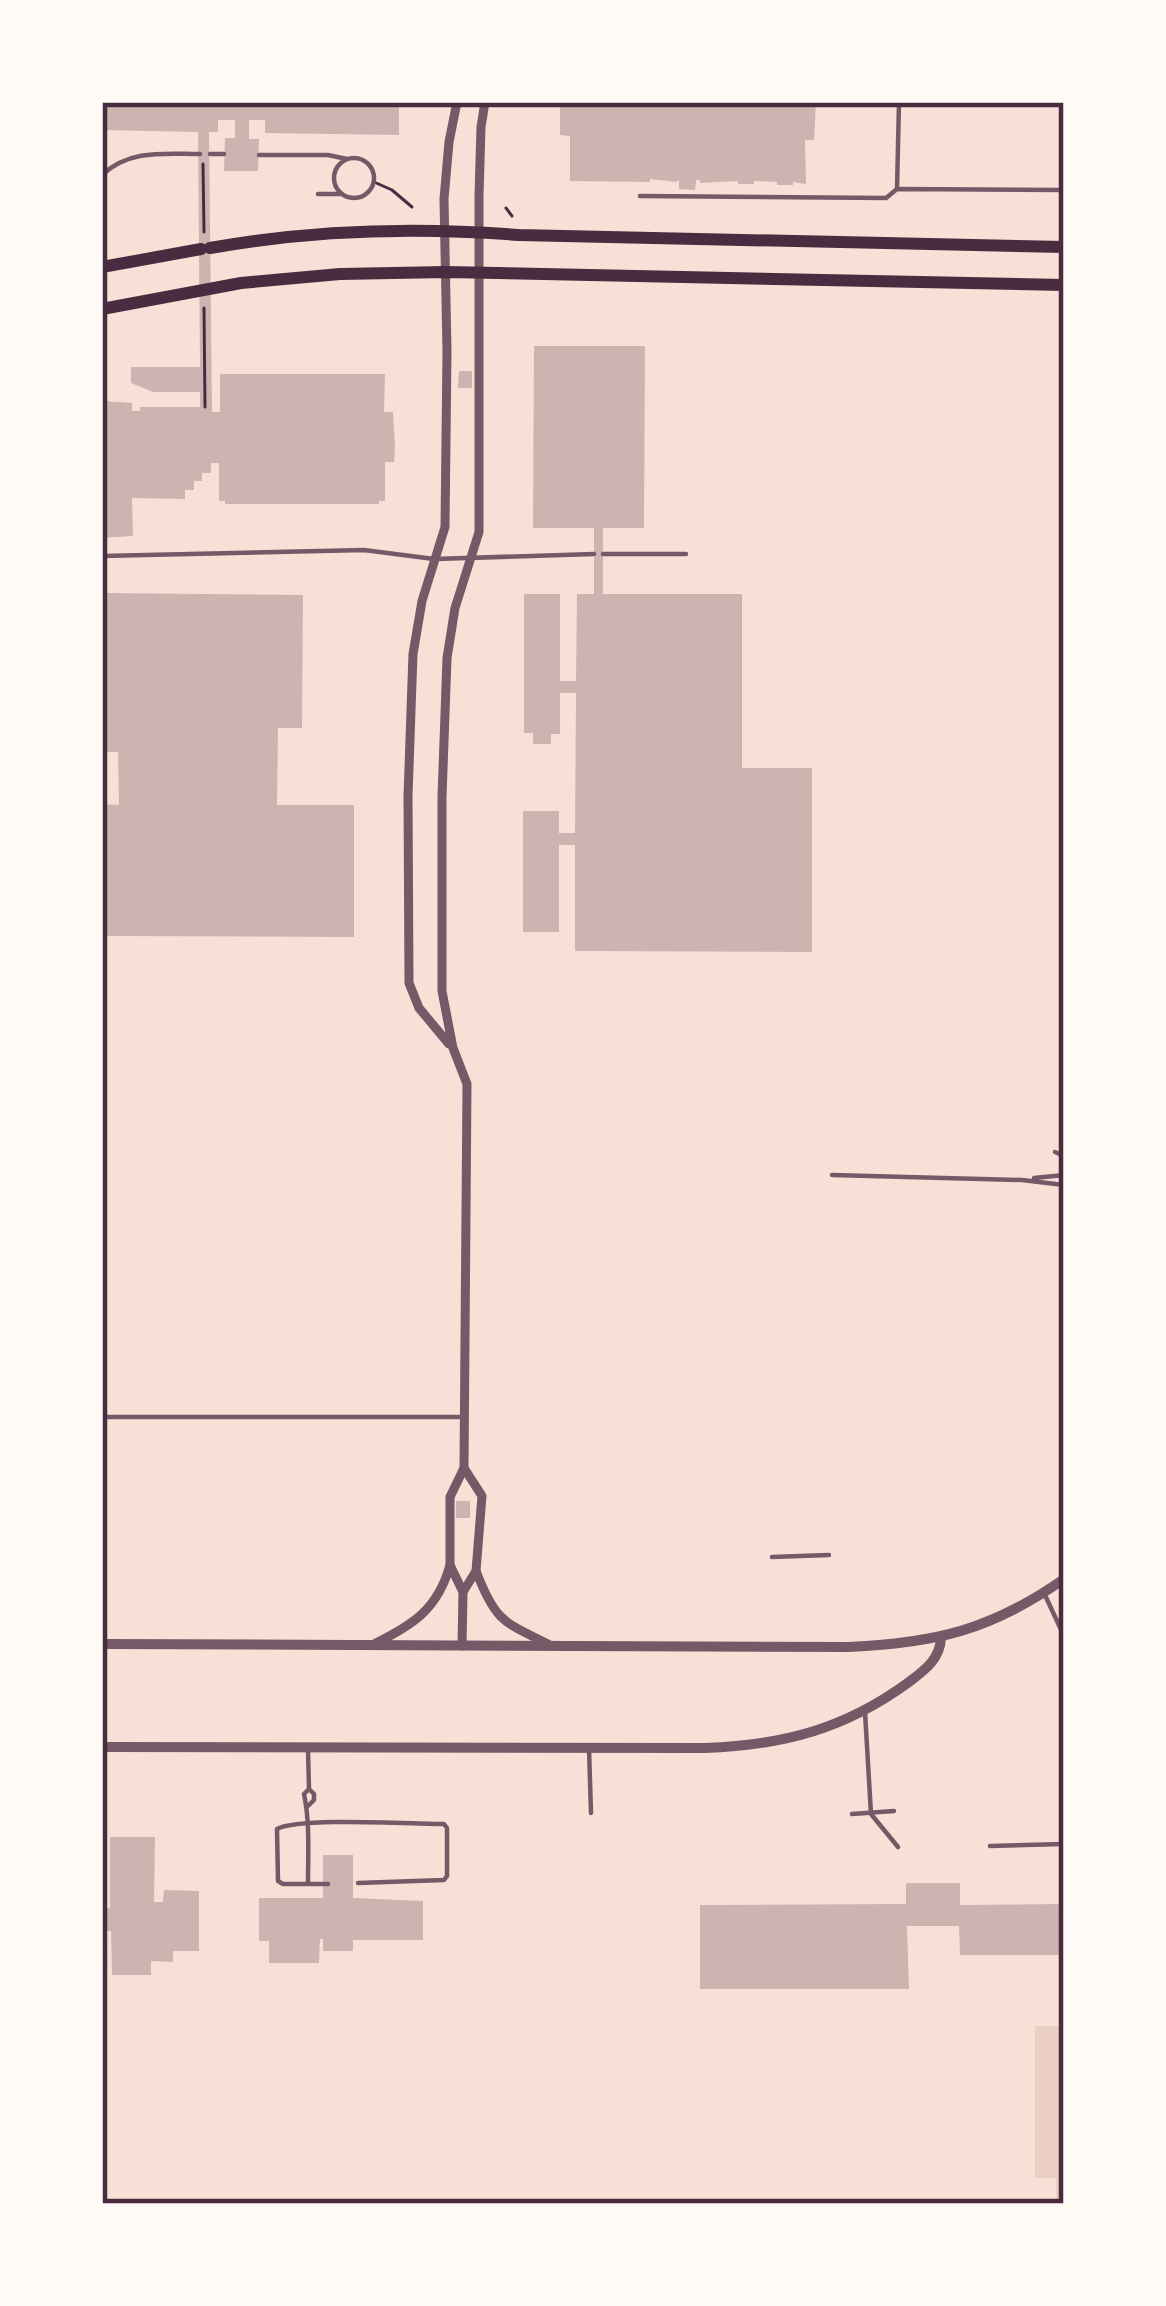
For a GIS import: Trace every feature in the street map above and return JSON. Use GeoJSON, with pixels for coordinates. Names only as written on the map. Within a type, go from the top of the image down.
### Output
{"type":"FeatureCollection","features":[{"type":"Feature","properties":{"kind":"main road"},"geometry":{"type":"LineString","coordinates":[[102,267],[252,241],[345,233],[445,231],[1064,247]]}},
{"type":"Feature","properties":{"kind":"main road"},"geometry":{"type":"LineString","coordinates":[[102,309],[260,281],[340,274],[446,272],[1064,285]]}},
{"type":"Feature","properties":{"kind":"street"},"geometry":{"type":"LineString","coordinates":[[453,1048],[419,1008],[409,983],[408,796],[413,654],[422,601],[445,526],[445,231],[449,142],[457,102]]}},
{"type":"Feature","properties":{"kind":"street"},"geometry":{"type":"LineString","coordinates":[[371,1646],[424,1613],[444,1588],[450,1565],[450,1497],[464,1468],[466,1084],[442,992],[442,776],[447,658],[455,608],[479,532],[479,232],[485,102]]}},
{"type":"Feature","properties":{"kind":"street"},"geometry":{"type":"LineString","coordinates":[[464,1468],[482,1496],[476,1571],[487,1598],[499,1618],[552,1646]]}},
{"type":"Feature","properties":{"kind":"street"},"geometry":{"type":"LineString","coordinates":[[450,1565],[463,1592],[462,1646]]}},
{"type":"Feature","properties":{"kind":"street"},"geometry":{"type":"LineString","coordinates":[[463,1592],[476,1571]]}},
{"type":"Feature","properties":{"kind":"street"},"geometry":{"type":"LineString","coordinates":[[102,1644],[849,1647],[941,1638],[1005,1616],[1064,1579]]}},
{"type":"Feature","properties":{"kind":"street"},"geometry":{"type":"LineString","coordinates":[[102,1747],[705,1748],[764,1744],[815,1732],[866,1712],[929,1665],[941,1638]]}},
{"type":"Feature","properties":{"kind":"lane"},"geometry":{"type":"LineString","coordinates":[[897,189],[899,102]]}},
{"type":"Feature","properties":{"kind":"lane"},"geometry":{"type":"LineString","coordinates":[[102,175],[115,163],[141,154],[224,154]]}},
{"type":"Feature","properties":{"kind":"lane"},"geometry":{"type":"LineString","coordinates":[[259,155],[354,158],[367,162],[374,175],[367,194],[361,197],[318,194]]}},
{"type":"Feature","properties":{"kind":"lane"},"geometry":{"type":"LineString","coordinates":[[340,194],[334,174],[347,159]]}},
{"type":"Feature","properties":{"kind":"lane"},"geometry":{"type":"LineString","coordinates":[[640,196],[886,198],[897,189],[1064,190]]}},
{"type":"Feature","properties":{"kind":"lane"},"geometry":{"type":"LineString","coordinates":[[102,556],[364,550],[434,559],[594,554]]}},
{"type":"Feature","properties":{"kind":"lane"},"geometry":{"type":"LineString","coordinates":[[603,554],[686,554]]}},
{"type":"Feature","properties":{"kind":"lane"},"geometry":{"type":"LineString","coordinates":[[1055,1152],[1064,1156]]}},
{"type":"Feature","properties":{"kind":"lane"},"geometry":{"type":"LineString","coordinates":[[832,1175],[1064,1185]]}},
{"type":"Feature","properties":{"kind":"lane"},"geometry":{"type":"LineString","coordinates":[[1022,1180],[1064,1175]]}},
{"type":"Feature","properties":{"kind":"lane"},"geometry":{"type":"LineString","coordinates":[[102,1417],[465,1417]]}},
{"type":"Feature","properties":{"kind":"lane"},"geometry":{"type":"LineString","coordinates":[[772,1558],[830,1555]]}},
{"type":"Feature","properties":{"kind":"lane"},"geometry":{"type":"LineString","coordinates":[[1044,1593],[1064,1636]]}},
{"type":"Feature","properties":{"kind":"lane"},"geometry":{"type":"LineString","coordinates":[[866,1712],[872,1814],[898,1847]]}},
{"type":"Feature","properties":{"kind":"lane"},"geometry":{"type":"LineString","coordinates":[[308,1746],[309,1790],[304,1794],[308,1884]]}},
{"type":"Feature","properties":{"kind":"lane"},"geometry":{"type":"LineString","coordinates":[[589,1748],[591,1813]]}},
{"type":"Feature","properties":{"kind":"lane"},"geometry":{"type":"LineString","coordinates":[[852,1814],[893,1811]]}},
{"type":"Feature","properties":{"kind":"lane"},"geometry":{"type":"LineString","coordinates":[[328,1884],[278,1881],[277,1829],[289,1824],[444,1824],[447,1828],[444,1880],[358,1883]]}},
{"type":"Feature","properties":{"kind":"lane"},"geometry":{"type":"LineString","coordinates":[[990,1846],[1064,1844]]}},
{"type":"Feature","properties":{"kind":"path"},"geometry":{"type":"LineString","coordinates":[[204,154],[205,248]]}},
{"type":"Feature","properties":{"kind":"path"},"geometry":{"type":"LineString","coordinates":[[374,182],[415,207],[412,218]]}},
{"type":"Feature","properties":{"kind":"path"},"geometry":{"type":"LineString","coordinates":[[506,208],[512,216]]}},
{"type":"Feature","properties":{"kind":"path"},"geometry":{"type":"LineString","coordinates":[[204,292],[205,407]]}},
{"type":"Feature","properties":{"kind":"shaded area"},"geometry":{"type":"Polygon","coordinates":[[[1035,2026],[1064,2026],[1064,2204],[1056,2204],[1056,2178],[1035,2178],[1035,2026]]]}},
{"type":"Feature","properties":{"kind":"building"},"geometry":{"type":"Polygon","coordinates":[[[102,102],[399,102],[399,135],[265,133],[265,120],[249,120],[249,139],[259,139],[258,171],[224,171],[225,138],[235,138],[235,120],[218,120],[218,132],[209,132],[212,412],[220,412],[220,374],[385,374],[384,412],[393,412],[395,446],[394,462],[385,462],[385,501],[225,504],[219,501],[219,463],[211,463],[211,473],[202,473],[202,481],[194,481],[194,490],[185,490],[185,499],[132,498],[133,536],[102,538],[102,401],[132,403],[132,411],[200,407],[200,392],[153,392],[131,383],[131,367],[200,367],[198,132],[102,130],[102,102]]]}},
{"type":"Feature","properties":{"kind":"building"},"geometry":{"type":"Polygon","coordinates":[[[560,102],[816,102],[814,140],[805,140],[806,184],[696,180],[695,190],[679,189],[679,180],[570,181],[570,136],[560,135],[560,102]]]}},
{"type":"Feature","properties":{"kind":"building"},"geometry":{"type":"Polygon","coordinates":[[[534,346],[645,346],[644,528],[603,528],[603,594],[742,594],[742,768],[812,768],[812,952],[575,951],[575,845],[559,845],[559,932],[523,932],[523,811],[559,811],[559,833],[575,833],[576,693],[560,693],[560,734],[551,734],[551,744],[533,744],[533,733],[524,733],[524,594],[560,594],[560,681],[576,681],[577,594],[594,594],[594,528],[533,528],[534,346]]]}},
{"type":"Feature","properties":{"kind":"building"},"geometry":{"type":"Polygon","coordinates":[[[459,371],[472,371],[472,388],[458,388],[459,371]]]}},
{"type":"Feature","properties":{"kind":"building"},"geometry":{"type":"Polygon","coordinates":[[[102,593],[303,595],[302,728],[278,728],[277,805],[354,805],[354,937],[102,936],[102,804],[119,805],[118,752],[102,752],[102,593]]]}},
{"type":"Feature","properties":{"kind":"building"},"geometry":{"type":"Polygon","coordinates":[[[456,1501],[470,1501],[470,1518],[456,1518],[456,1501]]]}},
{"type":"Feature","properties":{"kind":"building"},"geometry":{"type":"Polygon","coordinates":[[[110,1837],[155,1837],[154,1902],[163,1902],[164,1890],[199,1891],[199,1951],[173,1951],[173,1962],[151,1961],[151,1975],[112,1975],[111,1931],[102,1931],[102,1909],[110,1908],[110,1837]]]}},
{"type":"Feature","properties":{"kind":"building"},"geometry":{"type":"Polygon","coordinates":[[[323,1855],[353,1855],[353,1898],[423,1901],[423,1940],[353,1940],[353,1951],[323,1951],[320,1939],[319,1963],[269,1963],[269,1941],[259,1941],[259,1898],[323,1898],[323,1855]]]}},
{"type":"Feature","properties":{"kind":"building"},"geometry":{"type":"Polygon","coordinates":[[[906,1883],[960,1883],[960,1905],[1064,1904],[1064,1955],[960,1955],[959,1926],[907,1926],[909,1989],[700,1989],[700,1905],[906,1904],[906,1883]]]}}]}
